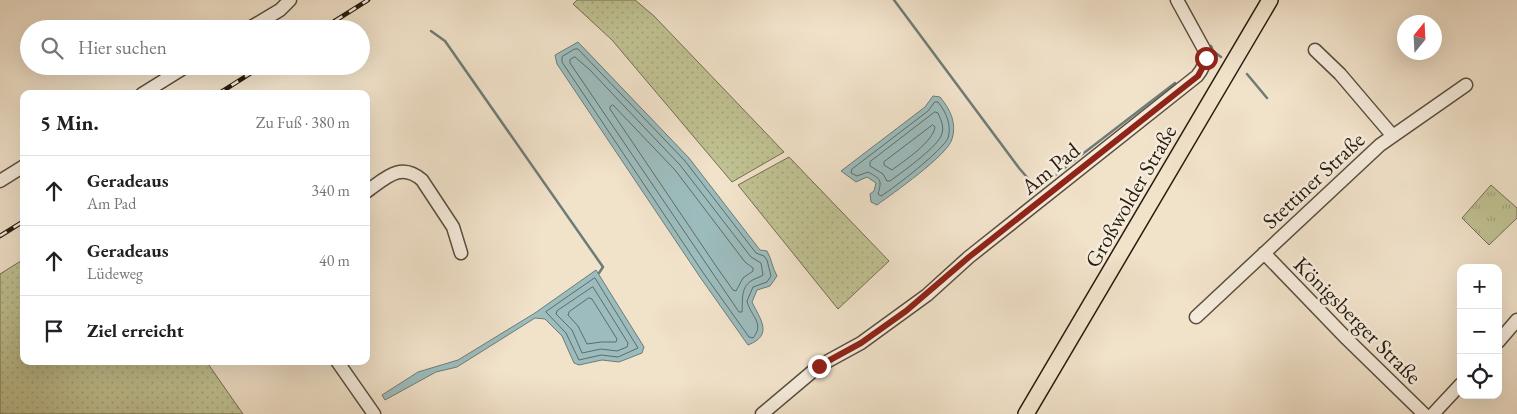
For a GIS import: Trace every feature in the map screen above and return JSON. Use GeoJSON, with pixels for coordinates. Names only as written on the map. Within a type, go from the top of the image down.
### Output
{"type":"FeatureCollection","features":[{"type":"Feature","properties":{"kind":"main road","name":"Großwolder Straße"},"geometry":{"type":"LineString","coordinates":[[1026,414],[1270,0]]}},
{"type":"Feature","properties":{"kind":"street"},"geometry":{"type":"LineString","coordinates":[[263,20],[280,10],[290,0]]}},
{"type":"Feature","properties":{"kind":"street","name":"Am Pad"},"geometry":{"type":"LineString","coordinates":[[762,414],[819,366],[861,343],[927,294],[969,257],[1198,76],[1206,58],[1177,0]]}},
{"type":"Feature","properties":{"kind":"street"},"geometry":{"type":"LineString","coordinates":[[1315,50],[1340,74],[1392,136]]}},
{"type":"Feature","properties":{"kind":"street"},"geometry":{"type":"LineString","coordinates":[[148,90],[173,75]]}},
{"type":"Feature","properties":{"kind":"street","name":"Stettiner Straße"},"geometry":{"type":"LineString","coordinates":[[1196,317],[1380,145],[1466,85]]}},
{"type":"Feature","properties":{"kind":"street"},"geometry":{"type":"LineString","coordinates":[[0,181],[20,168]]}},
{"type":"Feature","properties":{"kind":"street"},"geometry":{"type":"LineString","coordinates":[[370,189],[397,171],[415,174],[422,180],[453,227],[461,253]]}},
{"type":"Feature","properties":{"kind":"street","name":"Königsberger Straße"},"geometry":{"type":"LineString","coordinates":[[1264,253],[1347,339],[1424,414]]}},
{"type":"Feature","properties":{"kind":"street"},"geometry":{"type":"LineString","coordinates":[[1502,337],[1517,320]]}},
{"type":"Feature","properties":{"kind":"street"},"geometry":{"type":"LineString","coordinates":[[340,365],[374,414]]}},
{"type":"Feature","properties":{"kind":"street"},"geometry":{"type":"LineString","coordinates":[[1433,414],[1457,388]]}},
{"type":"Feature","properties":{"kind":"green space"},"geometry":{"type":"Polygon","coordinates":[[[577,0],[635,0],[654,16],[784,152],[732,182],[612,40],[573,4],[577,0]]]}},
{"type":"Feature","properties":{"kind":"green space"},"geometry":{"type":"Polygon","coordinates":[[[789,157],[889,261],[838,309],[738,185],[789,157]]]}},
{"type":"Feature","properties":{"kind":"green space"},"geometry":{"type":"Polygon","coordinates":[[[1491,185],[1517,208],[1517,218],[1489,245],[1462,218],[1491,185]]]}},
{"type":"Feature","properties":{"kind":"green space"},"geometry":{"type":"Polygon","coordinates":[[[20,262],[20,365],[209,365],[243,414],[0,414],[0,274],[20,262]]]}},
{"type":"Feature","properties":{"kind":"water"},"geometry":{"type":"Polygon","coordinates":[[[578,42],[689,158],[760,250],[767,251],[777,276],[770,286],[757,290],[752,302],[763,326],[761,336],[756,341],[748,345],[557,64],[555,55],[578,42]]]}},
{"type":"Feature","properties":{"kind":"water"},"geometry":{"type":"Polygon","coordinates":[[[933,96],[940,97],[952,117],[954,127],[952,139],[948,146],[941,155],[884,200],[877,205],[871,202],[870,194],[874,191],[876,183],[867,177],[856,182],[841,171],[925,107],[933,96]]]}},
{"type":"Feature","properties":{"kind":"water"},"geometry":{"type":"Polygon","coordinates":[[[596,270],[644,347],[642,353],[619,362],[602,360],[579,365],[574,363],[562,336],[545,319],[535,318],[457,367],[436,372],[385,400],[382,395],[418,372],[458,360],[535,313],[596,270]]]}},
{"type":"Feature","properties":{"kind":"waterway"},"geometry":{"type":"LineString","coordinates":[[894,0],[1019,168],[1037,189],[1175,83]]}},
{"type":"Feature","properties":{"kind":"waterway"},"geometry":{"type":"LineString","coordinates":[[431,31],[445,41],[603,267],[599,273]]}},
{"type":"Feature","properties":{"kind":"waterway"},"geometry":{"type":"LineString","coordinates":[[1211,46],[1213,51],[1221,57]]}},
{"type":"Feature","properties":{"kind":"waterway"},"geometry":{"type":"LineString","coordinates":[[1247,74],[1267,98]]}},
{"type":"Feature","properties":{"kind":"railway"},"geometry":{"type":"LineString","coordinates":[[336,20],[368,0]]}},
{"type":"Feature","properties":{"kind":"railway"},"geometry":{"type":"LineString","coordinates":[[224,90],[248,75]]}},
{"type":"Feature","properties":{"kind":"railway"},"geometry":{"type":"LineString","coordinates":[[0,236],[20,224]]}},
{"type":"Feature","properties":{"kind":"route"},"geometry":{"type":"LineString","coordinates":[[819,366],[861,343],[892,322],[969,257],[1198,76],[1206,58]]}}]}
